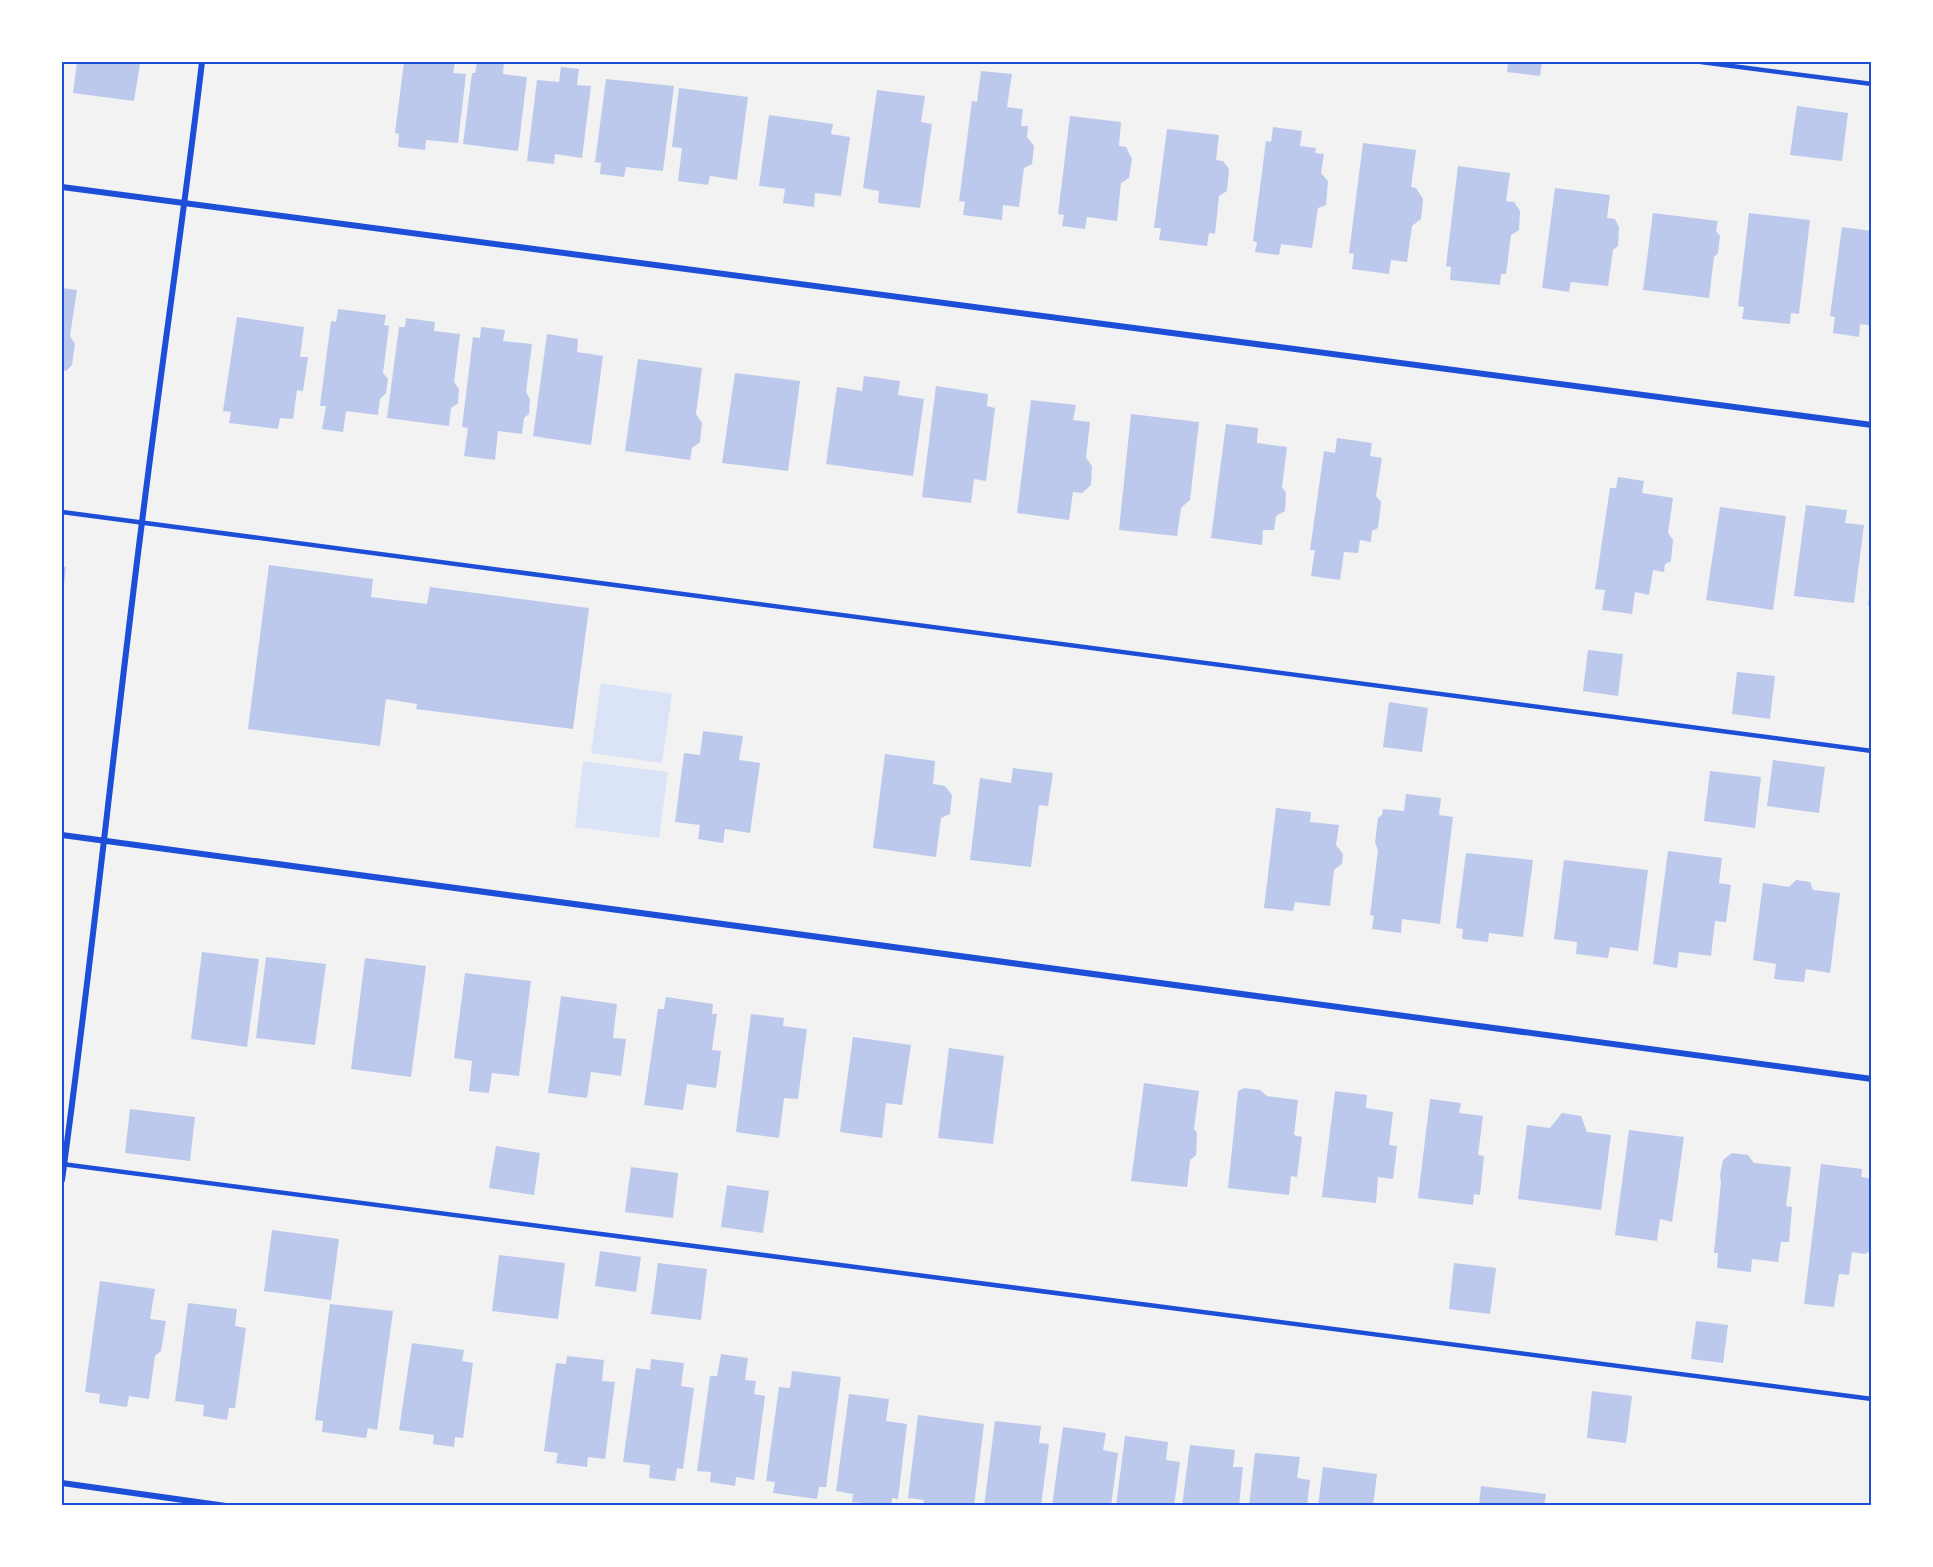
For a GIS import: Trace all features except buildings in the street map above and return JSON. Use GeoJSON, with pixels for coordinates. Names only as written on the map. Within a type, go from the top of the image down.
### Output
{"type":"FeatureCollection","features":[{"type":"Feature","properties":{"kind":"street"},"geometry":{"type":"LineString","coordinates":[[62,1180],[142,522],[202,62]]}},
{"type":"Feature","properties":{"kind":"street"},"geometry":{"type":"LineString","coordinates":[[62,187],[1872,425]]}},
{"type":"Feature","properties":{"kind":"street"},"geometry":{"type":"LineString","coordinates":[[62,835],[1872,1079]]}},
{"type":"Feature","properties":{"kind":"street"},"geometry":{"type":"LineString","coordinates":[[62,1483],[226,1506]]}},
{"type":"Feature","properties":{"kind":"lane"},"geometry":{"type":"LineString","coordinates":[[1701,62],[1872,84]]}},
{"type":"Feature","properties":{"kind":"lane"},"geometry":{"type":"LineString","coordinates":[[62,512],[1872,751]]}},
{"type":"Feature","properties":{"kind":"lane"},"geometry":{"type":"LineString","coordinates":[[63,1164],[1872,1399]]}},
{"type":"Feature","properties":{"kind":"shaded area"},"geometry":{"type":"Polygon","coordinates":[[[601,683],[672,694],[662,763],[591,753],[601,683]]]}},
{"type":"Feature","properties":{"kind":"shaded area"},"geometry":{"type":"Polygon","coordinates":[[[583,761],[668,772],[659,838],[575,827],[583,761]]]}}]}
